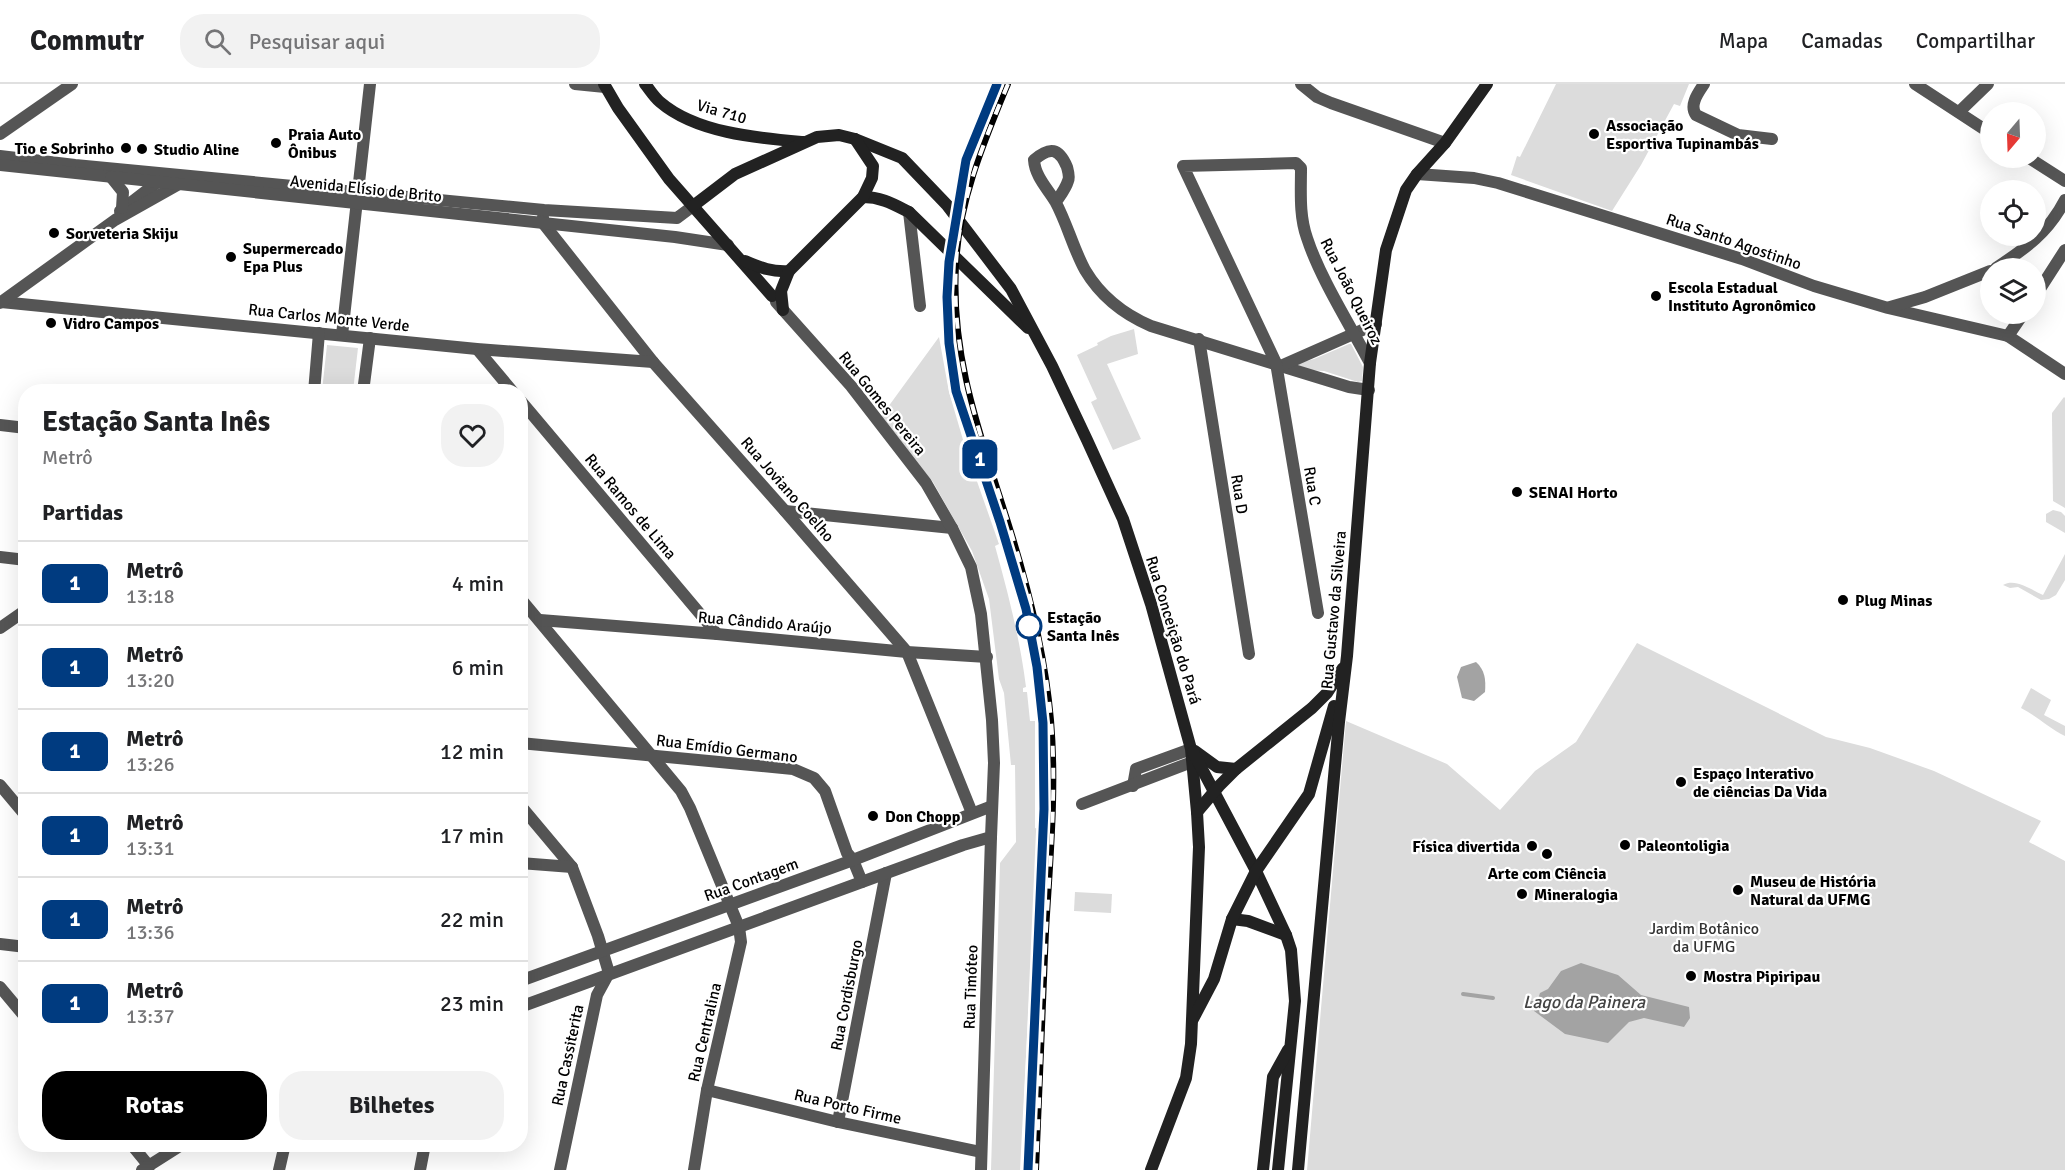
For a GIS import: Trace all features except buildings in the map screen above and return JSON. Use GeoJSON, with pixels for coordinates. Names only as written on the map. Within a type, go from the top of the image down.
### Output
{"type":"FeatureCollection","features":[{"type":"Feature","properties":{"kind":"main road","name":"Via 710"},"geometry":{"type":"LineString","coordinates":[[645,84],[658,101],[677,115],[732,133],[764,139],[804,142]]}},
{"type":"Feature","properties":{"kind":"main road","name":"Rua Gustavo da Silveira"},"geometry":{"type":"LineString","coordinates":[[1298,1170],[1346,665],[1370,363],[1386,250],[1406,190],[1445,143],[1487,84]]}},
{"type":"Feature","properties":{"kind":"main road","name":"Rua Gomes Pereira"},"geometry":{"type":"LineString","coordinates":[[605,86],[669,179],[772,296]]}},
{"type":"Feature","properties":{"kind":"main road"},"geometry":{"type":"LineString","coordinates":[[693,206],[735,174],[804,142],[829,135],[855,139],[873,166],[872,178],[863,197],[789,271],[781,291],[783,310]]}},
{"type":"Feature","properties":{"kind":"main road","name":"Rua Conceição do Pará"},"geometry":{"type":"LineString","coordinates":[[855,139],[902,158],[947,205],[1011,289],[1036,334],[1123,519],[1151,604],[1191,749],[1199,847],[1191,1044],[1186,1078],[1151,1170]]}},
{"type":"Feature","properties":{"kind":"main road"},"geometry":{"type":"LineString","coordinates":[[863,197],[876,197],[909,212],[1036,334]]}},
{"type":"Feature","properties":{"kind":"main road"},"geometry":{"type":"LineString","coordinates":[[742,260],[774,272],[789,271]]}},
{"type":"Feature","properties":{"kind":"main road"},"geometry":{"type":"LineString","coordinates":[[1197,812],[1214,791],[1236,770],[1328,693],[1346,665]]}},
{"type":"Feature","properties":{"kind":"main road"},"geometry":{"type":"LineString","coordinates":[[1192,1022],[1214,979],[1232,920],[1256,871],[1309,794],[1346,665]]}},
{"type":"Feature","properties":{"kind":"main road"},"geometry":{"type":"LineString","coordinates":[[1191,749],[1217,766],[1236,770]]}},
{"type":"Feature","properties":{"kind":"main road"},"geometry":{"type":"LineString","coordinates":[[1191,749],[1256,871],[1286,935],[1293,964],[1295,1000],[1278,1170]]}},
{"type":"Feature","properties":{"kind":"main road"},"geometry":{"type":"LineString","coordinates":[[1232,920],[1248,921],[1286,935]]}},
{"type":"Feature","properties":{"kind":"main road"},"geometry":{"type":"LineString","coordinates":[[1263,1170],[1273,1077],[1291,1044]]}},
{"type":"Feature","properties":{"kind":"street"},"geometry":{"type":"LineString","coordinates":[[0,134],[72,84]]}},
{"type":"Feature","properties":{"kind":"street"},"geometry":{"type":"LineString","coordinates":[[342,335],[370,84]]}},
{"type":"Feature","properties":{"kind":"street"},"geometry":{"type":"LineString","coordinates":[[575,84],[605,86]]}},
{"type":"Feature","properties":{"kind":"street"},"geometry":{"type":"LineString","coordinates":[[1301,84],[1317,97],[1331,104],[1445,143]]}},
{"type":"Feature","properties":{"kind":"street"},"geometry":{"type":"LineString","coordinates":[[1704,84],[1693,105],[1693,112],[1696,115],[1738,135],[1772,139]]}},
{"type":"Feature","properties":{"kind":"street"},"geometry":{"type":"LineString","coordinates":[[1915,84],[1980,126]]}},
{"type":"Feature","properties":{"kind":"street"},"geometry":{"type":"LineString","coordinates":[[1959,112],[1988,84]]}},
{"type":"Feature","properties":{"kind":"street","name":"Avenida Elísio de Brito"},"geometry":{"type":"LineString","coordinates":[[0,156],[164,178],[544,216],[729,245]]}},
{"type":"Feature","properties":{"kind":"street","name":"Rua João Queiroz"},"geometry":{"type":"LineString","coordinates":[[1183,166],[1296,163],[1301,168],[1302,213],[1307,237],[1324,277],[1370,363]]}},
{"type":"Feature","properties":{"kind":"street","name":"Avenida Elísio de Brito"},"geometry":{"type":"LineString","coordinates":[[0,165],[111,177],[164,178],[179,184],[357,198]]}},
{"type":"Feature","properties":{"kind":"street","name":"Rua C"},"geometry":{"type":"LineString","coordinates":[[1183,166],[1280,364],[1318,613]]}},
{"type":"Feature","properties":{"kind":"street"},"geometry":{"type":"LineString","coordinates":[[2045,168],[2065,181]]}},
{"type":"Feature","properties":{"kind":"street","name":"Rua Santo Agostinho"},"geometry":{"type":"LineString","coordinates":[[1417,174],[1474,178],[1498,183],[1742,259],[1814,286],[1888,308],[2008,336],[2065,374]]}},
{"type":"Feature","properties":{"kind":"street"},"geometry":{"type":"LineString","coordinates":[[111,177],[123,192],[122,208]]}},
{"type":"Feature","properties":{"kind":"street"},"geometry":{"type":"LineString","coordinates":[[115,220],[122,208],[164,178]]}},
{"type":"Feature","properties":{"kind":"street"},"geometry":{"type":"LineString","coordinates":[[1,302],[115,220],[179,184]]}},
{"type":"Feature","properties":{"kind":"street"},"geometry":{"type":"LineString","coordinates":[[2011,258],[2030,246],[2058,214],[2065,200]]}},
{"type":"Feature","properties":{"kind":"street"},"geometry":{"type":"LineString","coordinates":[[1056,202],[1085,270],[1120,311],[1151,326],[1349,387],[1369,390]]}},
{"type":"Feature","properties":{"kind":"street","name":"Avenida Elísio de Brito"},"geometry":{"type":"LineString","coordinates":[[544,216],[677,218],[693,206]]}},
{"type":"Feature","properties":{"kind":"street"},"geometry":{"type":"LineString","coordinates":[[909,212],[920,306]]}},
{"type":"Feature","properties":{"kind":"street","name":"Rua Joviano Coelho"},"geometry":{"type":"LineString","coordinates":[[544,216],[654,362],[906,652],[972,813]]}},
{"type":"Feature","properties":{"kind":"street"},"geometry":{"type":"LineString","coordinates":[[2046,279],[2065,250]]}},
{"type":"Feature","properties":{"kind":"street"},"geometry":{"type":"LineString","coordinates":[[1888,308],[1925,297],[1980,275]]}},
{"type":"Feature","properties":{"kind":"street","name":"Rua Gomes Pereira"},"geometry":{"type":"LineString","coordinates":[[772,296],[850,386],[926,483],[971,567],[977,590],[987,657],[994,763],[992,806]]}},
{"type":"Feature","properties":{"kind":"street","name":"Rua Carlos Monte Verde"},"geometry":{"type":"LineString","coordinates":[[1,302],[477,348],[654,362]]}},
{"type":"Feature","properties":{"kind":"street"},"geometry":{"type":"LineString","coordinates":[[1280,364],[1376,324]]}},
{"type":"Feature","properties":{"kind":"street"},"geometry":{"type":"LineString","coordinates":[[2008,336],[2016,324]]}},
{"type":"Feature","properties":{"kind":"street"},"geometry":{"type":"LineString","coordinates":[[315,384],[320,333]]}},
{"type":"Feature","properties":{"kind":"street"},"geometry":{"type":"LineString","coordinates":[[364,384],[370,338]]}},
{"type":"Feature","properties":{"kind":"street","name":"Rua D"},"geometry":{"type":"LineString","coordinates":[[1199,339],[1249,654]]}},
{"type":"Feature","properties":{"kind":"street"},"geometry":{"type":"LineString","coordinates":[[477,348],[506,384]]}},
{"type":"Feature","properties":{"kind":"street","name":"Rua Ramos de Lima"},"geometry":{"type":"LineString","coordinates":[[528,409],[717,633]]}},
{"type":"Feature","properties":{"kind":"street"},"geometry":{"type":"LineString","coordinates":[[0,425],[18,427]]}},
{"type":"Feature","properties":{"kind":"street"},"geometry":{"type":"LineString","coordinates":[[785,511],[952,528]]}},
{"type":"Feature","properties":{"kind":"street"},"geometry":{"type":"LineString","coordinates":[[0,557],[18,559]]}},
{"type":"Feature","properties":{"kind":"street","name":"Rua Centralina"},"geometry":{"type":"LineString","coordinates":[[528,607],[681,791],[739,927],[741,942],[707,1090],[694,1170]]}},
{"type":"Feature","properties":{"kind":"street"},"geometry":{"type":"LineString","coordinates":[[0,628],[18,617]]}},
{"type":"Feature","properties":{"kind":"street","name":"Rua Cândido Araújo"},"geometry":{"type":"LineString","coordinates":[[540,620],[987,657]]}},
{"type":"Feature","properties":{"kind":"street","name":"Rua Emídio Germano"},"geometry":{"type":"LineString","coordinates":[[528,744],[793,769],[814,778],[825,791],[847,853],[854,860],[862,882]]}},
{"type":"Feature","properties":{"kind":"street"},"geometry":{"type":"LineString","coordinates":[[1133,786],[1136,769],[1191,749]]}},
{"type":"Feature","properties":{"kind":"street"},"geometry":{"type":"LineString","coordinates":[[1082,804],[1192,762]]}},
{"type":"Feature","properties":{"kind":"street"},"geometry":{"type":"LineString","coordinates":[[0,785],[18,806]]}},
{"type":"Feature","properties":{"kind":"street","name":"Rua Contagem"},"geometry":{"type":"LineString","coordinates":[[528,978],[854,860],[992,806]]}},
{"type":"Feature","properties":{"kind":"street","name":"Rua Timóteo"},"geometry":{"type":"LineString","coordinates":[[981,1170],[992,806]]}},
{"type":"Feature","properties":{"kind":"street"},"geometry":{"type":"LineString","coordinates":[[528,815],[572,867],[609,973]]}},
{"type":"Feature","properties":{"kind":"street"},"geometry":{"type":"LineString","coordinates":[[528,1004],[963,845],[991,837]]}},
{"type":"Feature","properties":{"kind":"street"},"geometry":{"type":"LineString","coordinates":[[528,864],[572,867]]}},
{"type":"Feature","properties":{"kind":"street","name":"Rua Cordisburgo"},"geometry":{"type":"LineString","coordinates":[[838,1122],[886,873]]}},
{"type":"Feature","properties":{"kind":"street"},"geometry":{"type":"LineString","coordinates":[[0,944],[18,946]]}},
{"type":"Feature","properties":{"kind":"street","name":"Rua Cassiterita"},"geometry":{"type":"LineString","coordinates":[[560,1170],[597,996],[609,973]]}},
{"type":"Feature","properties":{"kind":"street"},"geometry":{"type":"LineString","coordinates":[[0,987],[18,1008]]}},
{"type":"Feature","properties":{"kind":"street","name":"Rua Porto Firme"},"geometry":{"type":"LineString","coordinates":[[707,1090],[838,1122],[981,1152]]}},
{"type":"Feature","properties":{"kind":"street"},"geometry":{"type":"LineString","coordinates":[[136,1152],[147,1169],[171,1152]]}},
{"type":"Feature","properties":{"kind":"street"},"geometry":{"type":"LineString","coordinates":[[279,1170],[283,1152]]}},
{"type":"Feature","properties":{"kind":"street"},"geometry":{"type":"LineString","coordinates":[[420,1170],[423,1152]]}},
{"type":"Feature","properties":{"kind":"green space","name":"Associação Esportiva Tupinambás"},"geometry":{"type":"Polygon","coordinates":[[[1556,84],[1689,84],[1680,106],[1674,104],[1641,165],[1612,211],[1511,175],[1517,156],[1520,157],[1556,84]]]}},
{"type":"Feature","properties":{"kind":"green space"},"geometry":{"type":"Polygon","coordinates":[[[1134,329],[1138,354],[1107,364],[1141,439],[1113,450],[1091,402],[1097,399],[1077,355],[1111,336],[1134,329]]]}},
{"type":"Feature","properties":{"kind":"green space"},"geometry":{"type":"Polygon","coordinates":[[[939,337],[949,392],[966,450],[999,544],[995,546],[1020,651],[1026,687],[1023,688],[1023,692],[1027,692],[1030,721],[1035,721],[1035,828],[1038,829],[1020,1170],[991,1170],[1000,863],[1016,842],[1015,765],[1011,765],[1004,693],[999,679],[989,599],[972,551],[933,482],[880,418],[939,337]]]}},
{"type":"Feature","properties":{"kind":"green space"},"geometry":{"type":"Polygon","coordinates":[[[1349,344],[1363,367],[1362,381],[1358,382],[1324,371],[1305,370],[1295,364],[1314,359],[1349,344]]]}},
{"type":"Feature","properties":{"kind":"green space"},"geometry":{"type":"Polygon","coordinates":[[[327,345],[358,348],[354,384],[323,384],[327,345]]]}},
{"type":"Feature","properties":{"kind":"green space"},"geometry":{"type":"Polygon","coordinates":[[[2064,397],[2065,508],[2053,501],[2052,419],[2052,413],[2064,397]]]}},
{"type":"Feature","properties":{"kind":"green space"},"geometry":{"type":"Polygon","coordinates":[[[2053,510],[2065,516],[2065,533],[2046,522],[2046,514],[2053,510]]]}},
{"type":"Feature","properties":{"kind":"green space"},"geometry":{"type":"Polygon","coordinates":[[[2065,554],[2065,580],[2056,595],[2049,599],[2041,600],[2018,587],[2010,588],[2003,585],[2018,584],[2043,595],[2065,554]]]}},
{"type":"Feature","properties":{"kind":"green space","name":"Jardim Botânico da UFMG"},"geometry":{"type":"Polygon","coordinates":[[[1637,643],[1826,737],[1870,748],[1934,771],[2041,821],[2029,842],[2065,861],[2065,1170],[1307,1170],[1346,721],[1447,764],[1500,810],[1535,771],[1576,742],[1637,643]]]}},
{"type":"Feature","properties":{"kind":"green space"},"geometry":{"type":"Polygon","coordinates":[[[2031,688],[2051,700],[2044,715],[2065,726],[2065,736],[2021,708],[2031,688]]]}},
{"type":"Feature","properties":{"kind":"green space"},"geometry":{"type":"Polygon","coordinates":[[[1075,892],[1112,894],[1111,913],[1074,911],[1075,892]]]}},
{"type":"Feature","properties":{"kind":"water"},"geometry":{"type":"Polygon","coordinates":[[[1476,662],[1483,672],[1485,692],[1474,701],[1462,698],[1457,677],[1461,667],[1476,662]]]}},
{"type":"Feature","properties":{"kind":"water","name":"Lago da Painera"},"geometry":{"type":"Polygon","coordinates":[[[1581,963],[1618,975],[1641,995],[1689,1007],[1690,1018],[1684,1027],[1644,1018],[1629,1022],[1608,1043],[1565,1034],[1534,1011],[1540,993],[1548,989],[1561,971],[1581,963]]]}},
{"type":"Feature","properties":{"kind":"waterway"},"geometry":{"type":"LineString","coordinates":[[1463,994],[1493,998]]}},
{"type":"Feature","properties":{"kind":"waterway"},"geometry":{"type":"LineString","coordinates":[[1529,1003],[1535,1003]]}},
{"type":"Feature","properties":{"kind":"railway"},"geometry":{"type":"LineString","coordinates":[[960,194],[966,160],[997,84]]}},
{"type":"Feature","properties":{"kind":"railway"},"geometry":{"type":"LineString","coordinates":[[1008,84],[967,195],[958,241],[956,299],[963,364],[978,425],[1029,593],[1045,669],[1051,720],[1052,826],[1036,1170]]}},
{"type":"Feature","properties":{"kind":"railway"},"geometry":{"type":"LineString","coordinates":[[948,319],[956,391],[970,430]]}},
{"type":"Feature","properties":{"kind":"metro line","name":"1"},"geometry":{"type":"LineString","coordinates":[[997,84],[966,160],[949,262],[947,297],[949,343],[956,391],[973,437],[1026,609],[1037,667],[1043,723],[1044,809],[1028,1170]]}},
{"type":"Feature","properties":{"kind":"place","name":"Associação Esportiva Tupinambás"},"geometry":{"type":"Point","coordinates":[1594,134]}},
{"type":"Feature","properties":{"kind":"place","name":"Praia Auto Ônibus"},"geometry":{"type":"Point","coordinates":[276,143]}},
{"type":"Feature","properties":{"kind":"place","name":"Tio e Sobrinho"},"geometry":{"type":"Point","coordinates":[126,148]}},
{"type":"Feature","properties":{"kind":"place","name":"Studio Aline"},"geometry":{"type":"Point","coordinates":[142,149]}},
{"type":"Feature","properties":{"kind":"place","name":"Sorveteria Skiju"},"geometry":{"type":"Point","coordinates":[54,233]}},
{"type":"Feature","properties":{"kind":"place","name":"Supermercado Epa Plus"},"geometry":{"type":"Point","coordinates":[231,257]}},
{"type":"Feature","properties":{"kind":"place","name":"Escola Estadual Instituto Agronômico"},"geometry":{"type":"Point","coordinates":[1656,296]}},
{"type":"Feature","properties":{"kind":"place","name":"Vidro Campos"},"geometry":{"type":"Point","coordinates":[51,323]}},
{"type":"Feature","properties":{"kind":"place","name":"SENAI Horto"},"geometry":{"type":"Point","coordinates":[1517,492]}},
{"type":"Feature","properties":{"kind":"place","name":"Plug Minas"},"geometry":{"type":"Point","coordinates":[1843,600]}},
{"type":"Feature","properties":{"kind":"place","name":"Estação Santa Inês"},"geometry":{"type":"Point","coordinates":[1029,626]}},
{"type":"Feature","properties":{"kind":"place","name":"Espaço Interativo de ciências Da Vida"},"geometry":{"type":"Point","coordinates":[1681,782]}},
{"type":"Feature","properties":{"kind":"place","name":"Don Chopp"},"geometry":{"type":"Point","coordinates":[873,816]}},
{"type":"Feature","properties":{"kind":"place","name":"Paleontoligia"},"geometry":{"type":"Point","coordinates":[1625,845]}},
{"type":"Feature","properties":{"kind":"place","name":"Física divertida"},"geometry":{"type":"Point","coordinates":[1532,846]}},
{"type":"Feature","properties":{"kind":"place","name":"Arte com Ciência"},"geometry":{"type":"Point","coordinates":[1547,854]}},
{"type":"Feature","properties":{"kind":"place","name":"Museu de História Natural da UFMG"},"geometry":{"type":"Point","coordinates":[1738,890]}},
{"type":"Feature","properties":{"kind":"place","name":"Mineralogia"},"geometry":{"type":"Point","coordinates":[1522,894]}},
{"type":"Feature","properties":{"kind":"place","name":"Mostra Pipiripau"},"geometry":{"type":"Point","coordinates":[1691,976]}}]}
